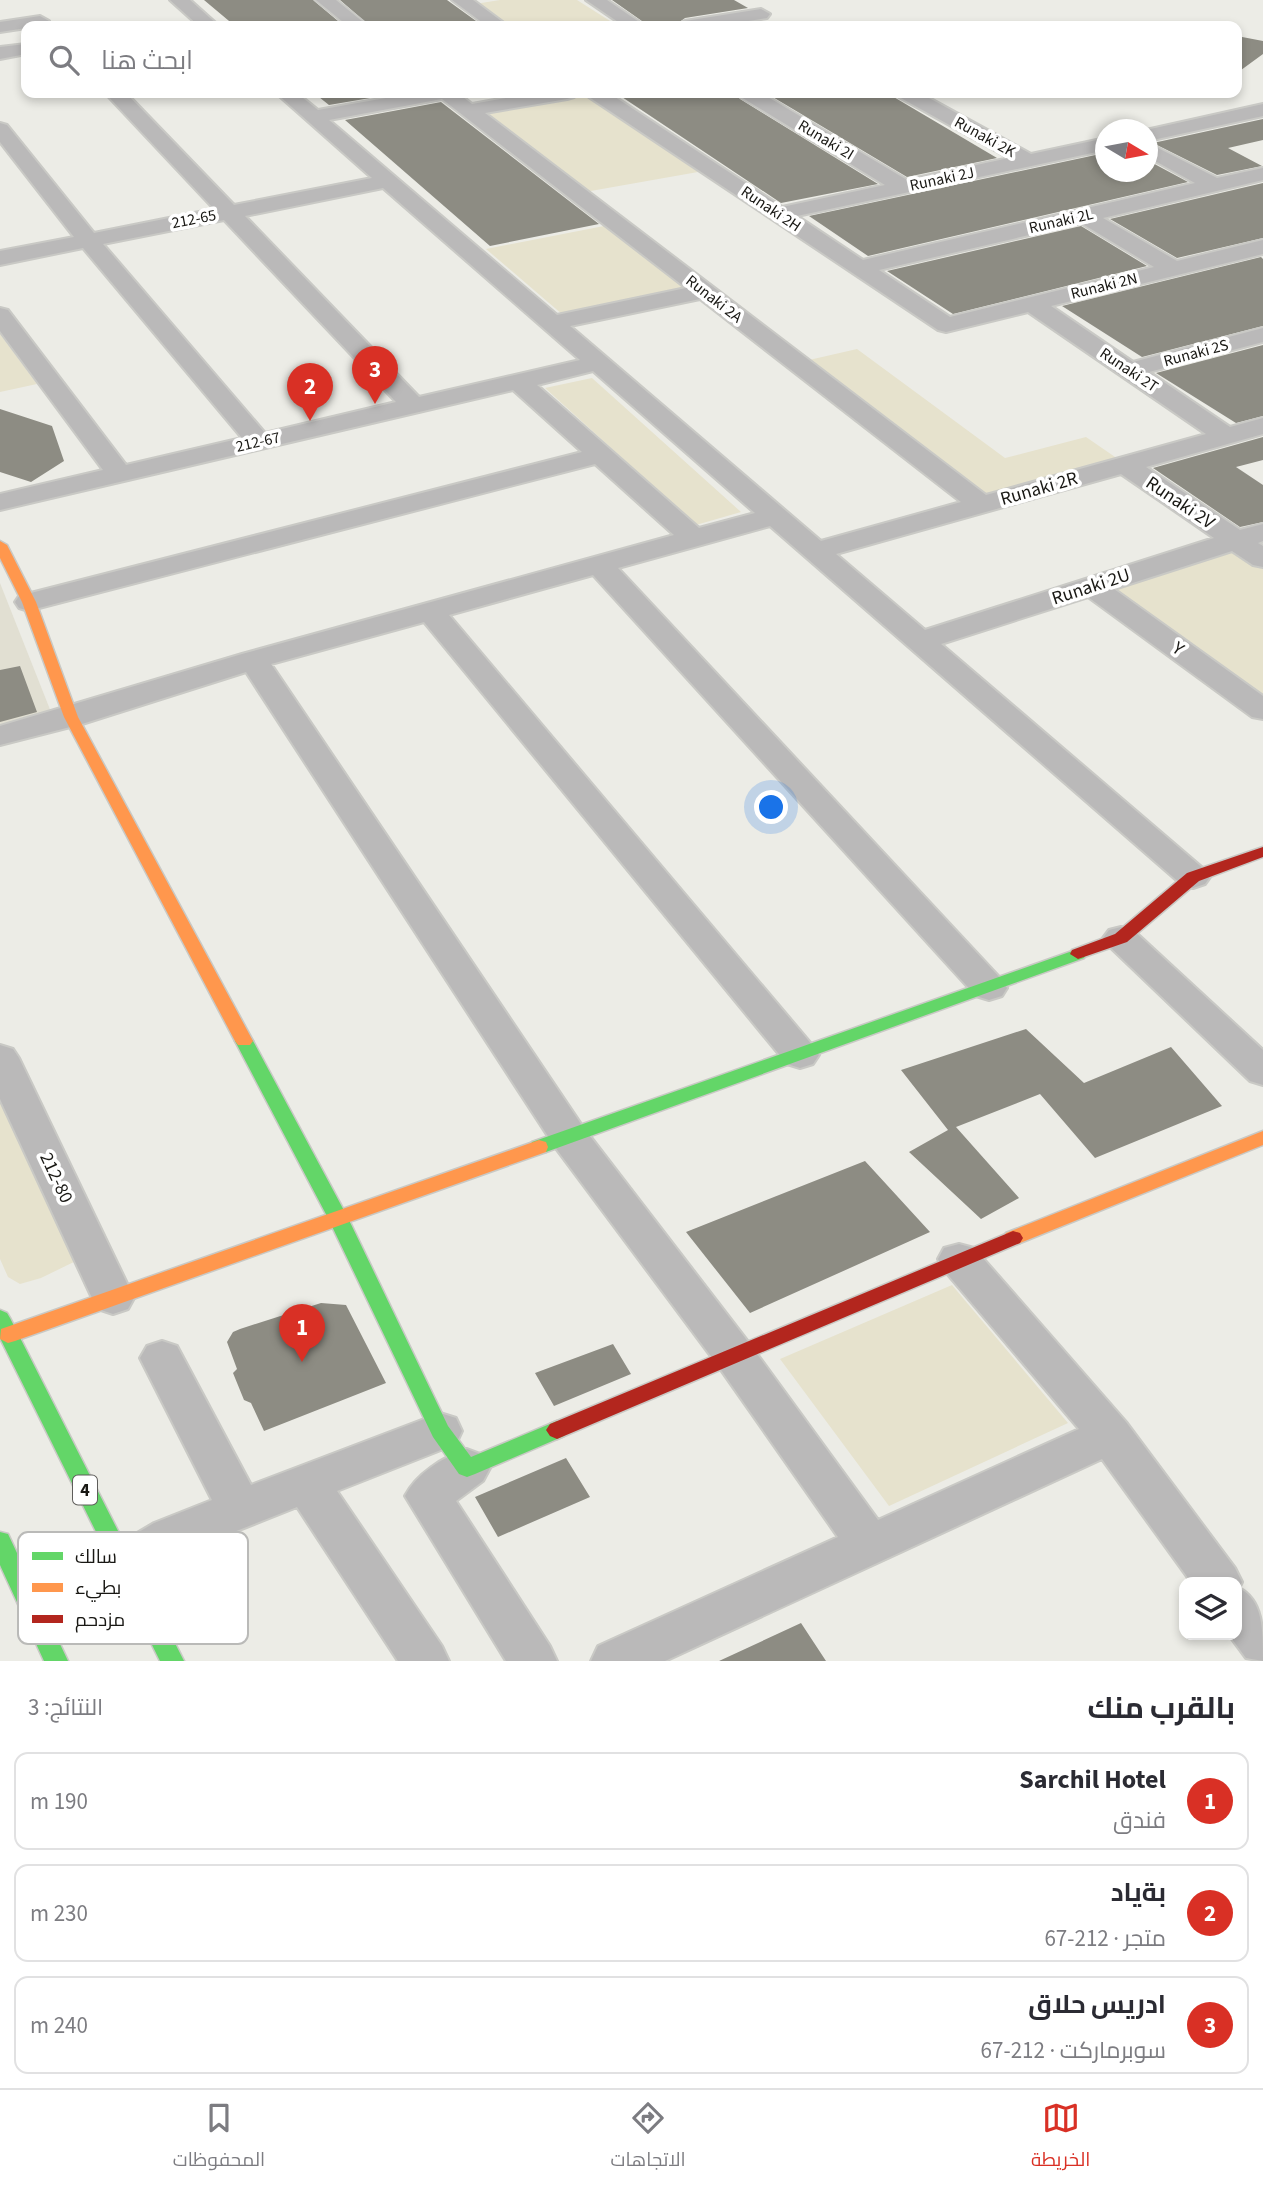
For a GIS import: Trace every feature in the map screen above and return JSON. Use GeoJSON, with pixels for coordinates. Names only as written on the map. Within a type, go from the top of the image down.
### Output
{"type":"FeatureCollection","features":[{"type":"Feature","properties":{"kind":"main road"},"geometry":{"type":"LineString","coordinates":[[0,545],[29,602],[71,717],[338,1218],[440,1431],[467,1468],[959,1259],[1263,1138]]}},
{"type":"Feature","properties":{"kind":"main road"},"geometry":{"type":"LineString","coordinates":[[8,1335],[989,988],[1121,938],[1193,877],[1263,852]]}},
{"type":"Feature","properties":{"kind":"main road","name":"4"},"geometry":{"type":"LineString","coordinates":[[0,1318],[105,1532]]}},
{"type":"Feature","properties":{"kind":"main road"},"geometry":{"type":"LineString","coordinates":[[0,1541],[18,1580]]}},
{"type":"Feature","properties":{"kind":"main road"},"geometry":{"type":"LineString","coordinates":[[48,1644],[56,1661]]}},
{"type":"Feature","properties":{"kind":"main road","name":"4"},"geometry":{"type":"LineString","coordinates":[[163,1644],[172,1661]]}},
{"type":"Feature","properties":{"kind":"street"},"geometry":{"type":"LineString","coordinates":[[179,0],[204,21]]}},
{"type":"Feature","properties":{"kind":"street"},"geometry":{"type":"LineString","coordinates":[[326,0],[353,21]]}},
{"type":"Feature","properties":{"kind":"street"},"geometry":{"type":"LineString","coordinates":[[461,0],[492,21]]}},
{"type":"Feature","properties":{"kind":"street"},"geometry":{"type":"LineString","coordinates":[[596,0],[628,21]]}},
{"type":"Feature","properties":{"kind":"street"},"geometry":{"type":"LineString","coordinates":[[730,21],[767,17],[737,0]]}},
{"type":"Feature","properties":{"kind":"street"},"geometry":{"type":"LineString","coordinates":[[22,1],[41,21]]}},
{"type":"Feature","properties":{"kind":"street"},"geometry":{"type":"LineString","coordinates":[[0,27],[21,25]]}},
{"type":"Feature","properties":{"kind":"street"},"geometry":{"type":"LineString","coordinates":[[0,53],[21,50]]}},
{"type":"Feature","properties":{"kind":"street"},"geometry":{"type":"LineString","coordinates":[[120,98],[414,406]]}},
{"type":"Feature","properties":{"kind":"street"},"geometry":{"type":"LineString","coordinates":[[292,98],[1193,877]]}},
{"type":"Feature","properties":{"kind":"street"},"geometry":{"type":"LineString","coordinates":[[314,117],[418,98]]}},
{"type":"Feature","properties":{"kind":"street","name":"Runaki 2A"},"geometry":{"type":"LineString","coordinates":[[452,98],[982,505]]}},
{"type":"Feature","properties":{"kind":"street"},"geometry":{"type":"LineString","coordinates":[[468,110],[537,98]]}},
{"type":"Feature","properties":{"kind":"street","name":"Runaki 2H"},"geometry":{"type":"LineString","coordinates":[[604,98],[946,325]]}},
{"type":"Feature","properties":{"kind":"street","name":"Runaki 2I"},"geometry":{"type":"LineString","coordinates":[[756,98],[904,187]]}},
{"type":"Feature","properties":{"kind":"street","name":"Runaki 2K"},"geometry":{"type":"LineString","coordinates":[[915,98],[1027,160]]}},
{"type":"Feature","properties":{"kind":"street"},"geometry":{"type":"LineString","coordinates":[[1158,133],[1263,110]]}},
{"type":"Feature","properties":{"kind":"street"},"geometry":{"type":"LineString","coordinates":[[0,129],[88,240],[259,442]]}},
{"type":"Feature","properties":{"kind":"street","name":"Runaki 2J"},"geometry":{"type":"LineString","coordinates":[[778,214],[1095,146]]}},
{"type":"Feature","properties":{"kind":"street"},"geometry":{"type":"LineString","coordinates":[[1158,155],[1215,186]]}},
{"type":"Feature","properties":{"kind":"street","name":"Runaki 2L"},"geometry":{"type":"LineString","coordinates":[[859,268],[1263,174]]}},
{"type":"Feature","properties":{"kind":"street","name":"212-65"},"geometry":{"type":"LineString","coordinates":[[0,258],[388,181]]}},
{"type":"Feature","properties":{"kind":"street"},"geometry":{"type":"LineString","coordinates":[[1085,216],[1174,269]]}},
{"type":"Feature","properties":{"kind":"street","name":"Runaki 2N"},"geometry":{"type":"LineString","coordinates":[[946,325],[1263,247]]}},
{"type":"Feature","properties":{"kind":"street"},"geometry":{"type":"LineString","coordinates":[[552,323],[706,291]]}},
{"type":"Feature","properties":{"kind":"street","name":"Runaki 2T"},"geometry":{"type":"LineString","coordinates":[[1032,304],[1226,436]]}},
{"type":"Feature","properties":{"kind":"street"},"geometry":{"type":"LineString","coordinates":[[0,315],[120,475]]}},
{"type":"Feature","properties":{"kind":"street","name":"Runaki 2S"},"geometry":{"type":"LineString","coordinates":[[1130,370],[1263,335]]}},
{"type":"Feature","properties":{"kind":"street","name":"212-67"},"geometry":{"type":"LineString","coordinates":[[0,502],[598,363]]}},
{"type":"Feature","properties":{"kind":"street"},"geometry":{"type":"LineString","coordinates":[[519,382],[694,539]]}},
{"type":"Feature","properties":{"kind":"street","name":"Runaki 2R"},"geometry":{"type":"LineString","coordinates":[[816,551],[1263,426]]}},
{"type":"Feature","properties":{"kind":"street"},"geometry":{"type":"LineString","coordinates":[[29,602],[601,455]]}},
{"type":"Feature","properties":{"kind":"street","name":"Runaki 2V"},"geometry":{"type":"LineString","coordinates":[[1125,465],[1250,537],[1263,559]]}},
{"type":"Feature","properties":{"kind":"street"},"geometry":{"type":"LineString","coordinates":[[0,736],[71,717],[253,660],[775,516]]}},
{"type":"Feature","properties":{"kind":"street","name":"Runaki 2U"},"geometry":{"type":"LineString","coordinates":[[919,642],[1250,537]]}},
{"type":"Feature","properties":{"kind":"street"},"geometry":{"type":"LineString","coordinates":[[599,565],[989,988]]}},
{"type":"Feature","properties":{"kind":"street","name":"Y"},"geometry":{"type":"LineString","coordinates":[[1093,587],[1263,710]]}},
{"type":"Feature","properties":{"kind":"street"},"geometry":{"type":"LineString","coordinates":[[430,611],[800,1055]]}},
{"type":"Feature","properties":{"kind":"street"},"geometry":{"type":"LineString","coordinates":[[253,660],[569,1137],[734,1355],[870,1545]]}},
{"type":"Feature","properties":{"kind":"street"},"geometry":{"type":"LineString","coordinates":[[1121,938],[1263,1072]]}},
{"type":"Feature","properties":{"kind":"street","name":"212-80"},"geometry":{"type":"LineString","coordinates":[[0,1058],[113,1298]]}},
{"type":"Feature","properties":{"kind":"street"},"geometry":{"type":"LineString","coordinates":[[959,1259],[1110,1435],[1214,1577]]}},
{"type":"Feature","properties":{"kind":"street"},"geometry":{"type":"LineString","coordinates":[[162,1358],[240,1509]]}},
{"type":"Feature","properties":{"kind":"street"},"geometry":{"type":"LineString","coordinates":[[182,1532],[440,1431]]}},
{"type":"Feature","properties":{"kind":"street"},"geometry":{"type":"LineString","coordinates":[[615,1661],[1110,1435]]}},
{"type":"Feature","properties":{"kind":"street"},"geometry":{"type":"LineString","coordinates":[[467,1468],[428,1496],[533,1661]]}},
{"type":"Feature","properties":{"kind":"street"},"geometry":{"type":"LineString","coordinates":[[306,1483],[425,1661]]}},
{"type":"Feature","properties":{"kind":"street"},"geometry":{"type":"LineString","coordinates":[[1242,1615],[1263,1643]]}},
{"type":"Feature","properties":{"kind":"shaded area"},"geometry":{"type":"Polygon","coordinates":[[[500,0],[577,0],[610,21],[500,21],[475,4],[500,0]]]}},
{"type":"Feature","properties":{"kind":"shaded area"},"geometry":{"type":"Polygon","coordinates":[[[559,98],[593,98],[698,172],[585,192],[483,112],[559,98]]]}},
{"type":"Feature","properties":{"kind":"shaded area"},"geometry":{"type":"Polygon","coordinates":[[[604,226],[685,289],[563,315],[486,249],[604,226]]]}},
{"type":"Feature","properties":{"kind":"shaded area"},"geometry":{"type":"Polygon","coordinates":[[[0,334],[37,384],[0,392],[0,334]]]}},
{"type":"Feature","properties":{"kind":"shaded area"},"geometry":{"type":"Polygon","coordinates":[[[857,349],[1005,458],[1086,437],[1118,459],[985,495],[809,360],[857,349]]]}},
{"type":"Feature","properties":{"kind":"shaded area"},"geometry":{"type":"Polygon","coordinates":[[[592,378],[741,512],[696,525],[545,388],[592,378]]]}},
{"type":"Feature","properties":{"kind":"shaded area"},"geometry":{"type":"Polygon","coordinates":[[[1237,549],[1263,567],[1263,700],[1112,589],[1237,549]]]}},
{"type":"Feature","properties":{"kind":"shaded area"},"geometry":{"type":"Polygon","coordinates":[[[0,583],[53,717],[0,731],[0,583]]]}},
{"type":"Feature","properties":{"kind":"shaded area"},"geometry":{"type":"Polygon","coordinates":[[[0,1093],[82,1258],[41,1278],[20,1284],[8,1277],[0,1259],[0,1093]]]}},
{"type":"Feature","properties":{"kind":"shaded area"},"geometry":{"type":"Polygon","coordinates":[[[952,1285],[1068,1423],[889,1506],[780,1359],[952,1285]]]}},
{"type":"Feature","properties":{"kind":"building"},"geometry":{"type":"Polygon","coordinates":[[[204,0],[313,0],[338,21],[229,21],[204,0]]]}},
{"type":"Feature","properties":{"kind":"building"},"geometry":{"type":"Polygon","coordinates":[[[340,0],[447,0],[476,21],[364,21],[340,0]]]}},
{"type":"Feature","properties":{"kind":"building"},"geometry":{"type":"Polygon","coordinates":[[[612,0],[734,0],[748,8],[685,18],[681,21],[642,21],[612,0]]]}},
{"type":"Feature","properties":{"kind":"building"},"geometry":{"type":"Polygon","coordinates":[[[1242,37],[1263,41],[1263,54],[1242,69],[1242,37]]]}},
{"type":"Feature","properties":{"kind":"building"},"geometry":{"type":"Polygon","coordinates":[[[320,98],[370,98],[329,105],[320,98]]]}},
{"type":"Feature","properties":{"kind":"building"},"geometry":{"type":"Polygon","coordinates":[[[624,98],[739,98],[878,184],[781,203],[624,98]]]}},
{"type":"Feature","properties":{"kind":"building"},"geometry":{"type":"Polygon","coordinates":[[[774,98],[895,98],[997,158],[907,177],[774,98]]]}},
{"type":"Feature","properties":{"kind":"building"},"geometry":{"type":"Polygon","coordinates":[[[441,102],[599,224],[490,246],[345,120],[441,102]]]}},
{"type":"Feature","properties":{"kind":"building"},"geometry":{"type":"Polygon","coordinates":[[[1263,119],[1263,140],[1228,148],[1262,166],[1217,175],[1158,146],[1158,142],[1263,119]]]}},
{"type":"Feature","properties":{"kind":"building"},"geometry":{"type":"Polygon","coordinates":[[[1095,155],[1095,182],[1158,182],[1158,166],[1188,182],[868,256],[809,216],[1095,155]]]}},
{"type":"Feature","properties":{"kind":"building"},"geometry":{"type":"Polygon","coordinates":[[[1263,183],[1263,238],[1177,258],[1110,219],[1263,183]]]}},
{"type":"Feature","properties":{"kind":"building"},"geometry":{"type":"Polygon","coordinates":[[[1081,226],[1147,266],[953,314],[887,271],[1081,226]]]}},
{"type":"Feature","properties":{"kind":"building"},"geometry":{"type":"Polygon","coordinates":[[[1261,257],[1263,326],[1142,357],[1062,306],[1261,257]]]}},
{"type":"Feature","properties":{"kind":"building"},"geometry":{"type":"Polygon","coordinates":[[[1263,345],[1263,416],[1236,423],[1156,373],[1263,345]]]}},
{"type":"Feature","properties":{"kind":"building"},"geometry":{"type":"Polygon","coordinates":[[[0,409],[52,426],[64,461],[31,482],[0,472],[0,409]]]}},
{"type":"Feature","properties":{"kind":"building"},"geometry":{"type":"Polygon","coordinates":[[[1263,437],[1263,460],[1236,467],[1263,485],[1263,522],[1240,527],[1153,468],[1263,437]]]}},
{"type":"Feature","properties":{"kind":"building"},"geometry":{"type":"Polygon","coordinates":[[[20,666],[37,712],[0,722],[0,670],[20,666]]]}},
{"type":"Feature","properties":{"kind":"building"},"geometry":{"type":"Polygon","coordinates":[[[1026,1029],[1084,1083],[1171,1047],[1222,1106],[1095,1158],[1040,1094],[956,1127],[1019,1198],[981,1219],[909,1152],[948,1130],[901,1070],[1026,1029]]]}},
{"type":"Feature","properties":{"kind":"building"},"geometry":{"type":"Polygon","coordinates":[[[865,1161],[930,1232],[750,1313],[686,1232],[865,1161]]]}},
{"type":"Feature","properties":{"kind":"building"},"geometry":{"type":"Polygon","coordinates":[[[321,1303],[346,1305],[386,1383],[264,1431],[251,1403],[244,1400],[233,1373],[237,1369],[227,1342],[233,1332],[240,1329],[321,1303]]]}},
{"type":"Feature","properties":{"kind":"building"},"geometry":{"type":"Polygon","coordinates":[[[613,1344],[631,1374],[554,1406],[535,1373],[613,1344]]]}},
{"type":"Feature","properties":{"kind":"building"},"geometry":{"type":"Polygon","coordinates":[[[566,1458],[590,1497],[498,1537],[475,1497],[566,1458]]]}},
{"type":"Feature","properties":{"kind":"building"},"geometry":{"type":"Polygon","coordinates":[[[801,1623],[826,1661],[719,1661],[801,1623]]]}},
{"type":"Feature","properties":{"kind":"traffic: fast"},"geometry":{"type":"LineString","coordinates":[[539,1147],[1078,954]]}},
{"type":"Feature","properties":{"kind":"traffic: fast"},"geometry":{"type":"LineString","coordinates":[[244,1041],[338,1218],[440,1431],[467,1468],[557,1430]]}},
{"type":"Feature","properties":{"kind":"traffic: fast"},"geometry":{"type":"LineString","coordinates":[[0,1318],[107,1532]]}},
{"type":"Feature","properties":{"kind":"traffic: fast"},"geometry":{"type":"LineString","coordinates":[[0,1541],[18,1580]]}},
{"type":"Feature","properties":{"kind":"traffic: fast"},"geometry":{"type":"LineString","coordinates":[[48,1644],[56,1661]]}},
{"type":"Feature","properties":{"kind":"traffic: fast"},"geometry":{"type":"LineString","coordinates":[[163,1644],[172,1661]]}},
{"type":"Feature","properties":{"kind":"traffic: slow"},"geometry":{"type":"LineString","coordinates":[[0,545],[29,602],[71,717],[244,1041]]}},
{"type":"Feature","properties":{"kind":"traffic: slow"},"geometry":{"type":"LineString","coordinates":[[1013,1238],[1263,1138]]}},
{"type":"Feature","properties":{"kind":"traffic: slow"},"geometry":{"type":"LineString","coordinates":[[8,1335],[539,1147]]}},
{"type":"Feature","properties":{"kind":"traffic: jam"},"geometry":{"type":"LineString","coordinates":[[1078,954],[1121,938],[1193,877],[1263,852]]}},
{"type":"Feature","properties":{"kind":"traffic: jam"},"geometry":{"type":"LineString","coordinates":[[557,1430],[1013,1238]]}},
{"type":"Feature","properties":{"kind":"place","name":"ادريس حلاق"},"geometry":{"type":"Point","coordinates":[375,404]}},
{"type":"Feature","properties":{"kind":"place","name":"بةیاد"},"geometry":{"type":"Point","coordinates":[310,421]}},
{"type":"Feature","properties":{"kind":"place","name":"Sarchil Hotel"},"geometry":{"type":"Point","coordinates":[302,1362]}}]}
